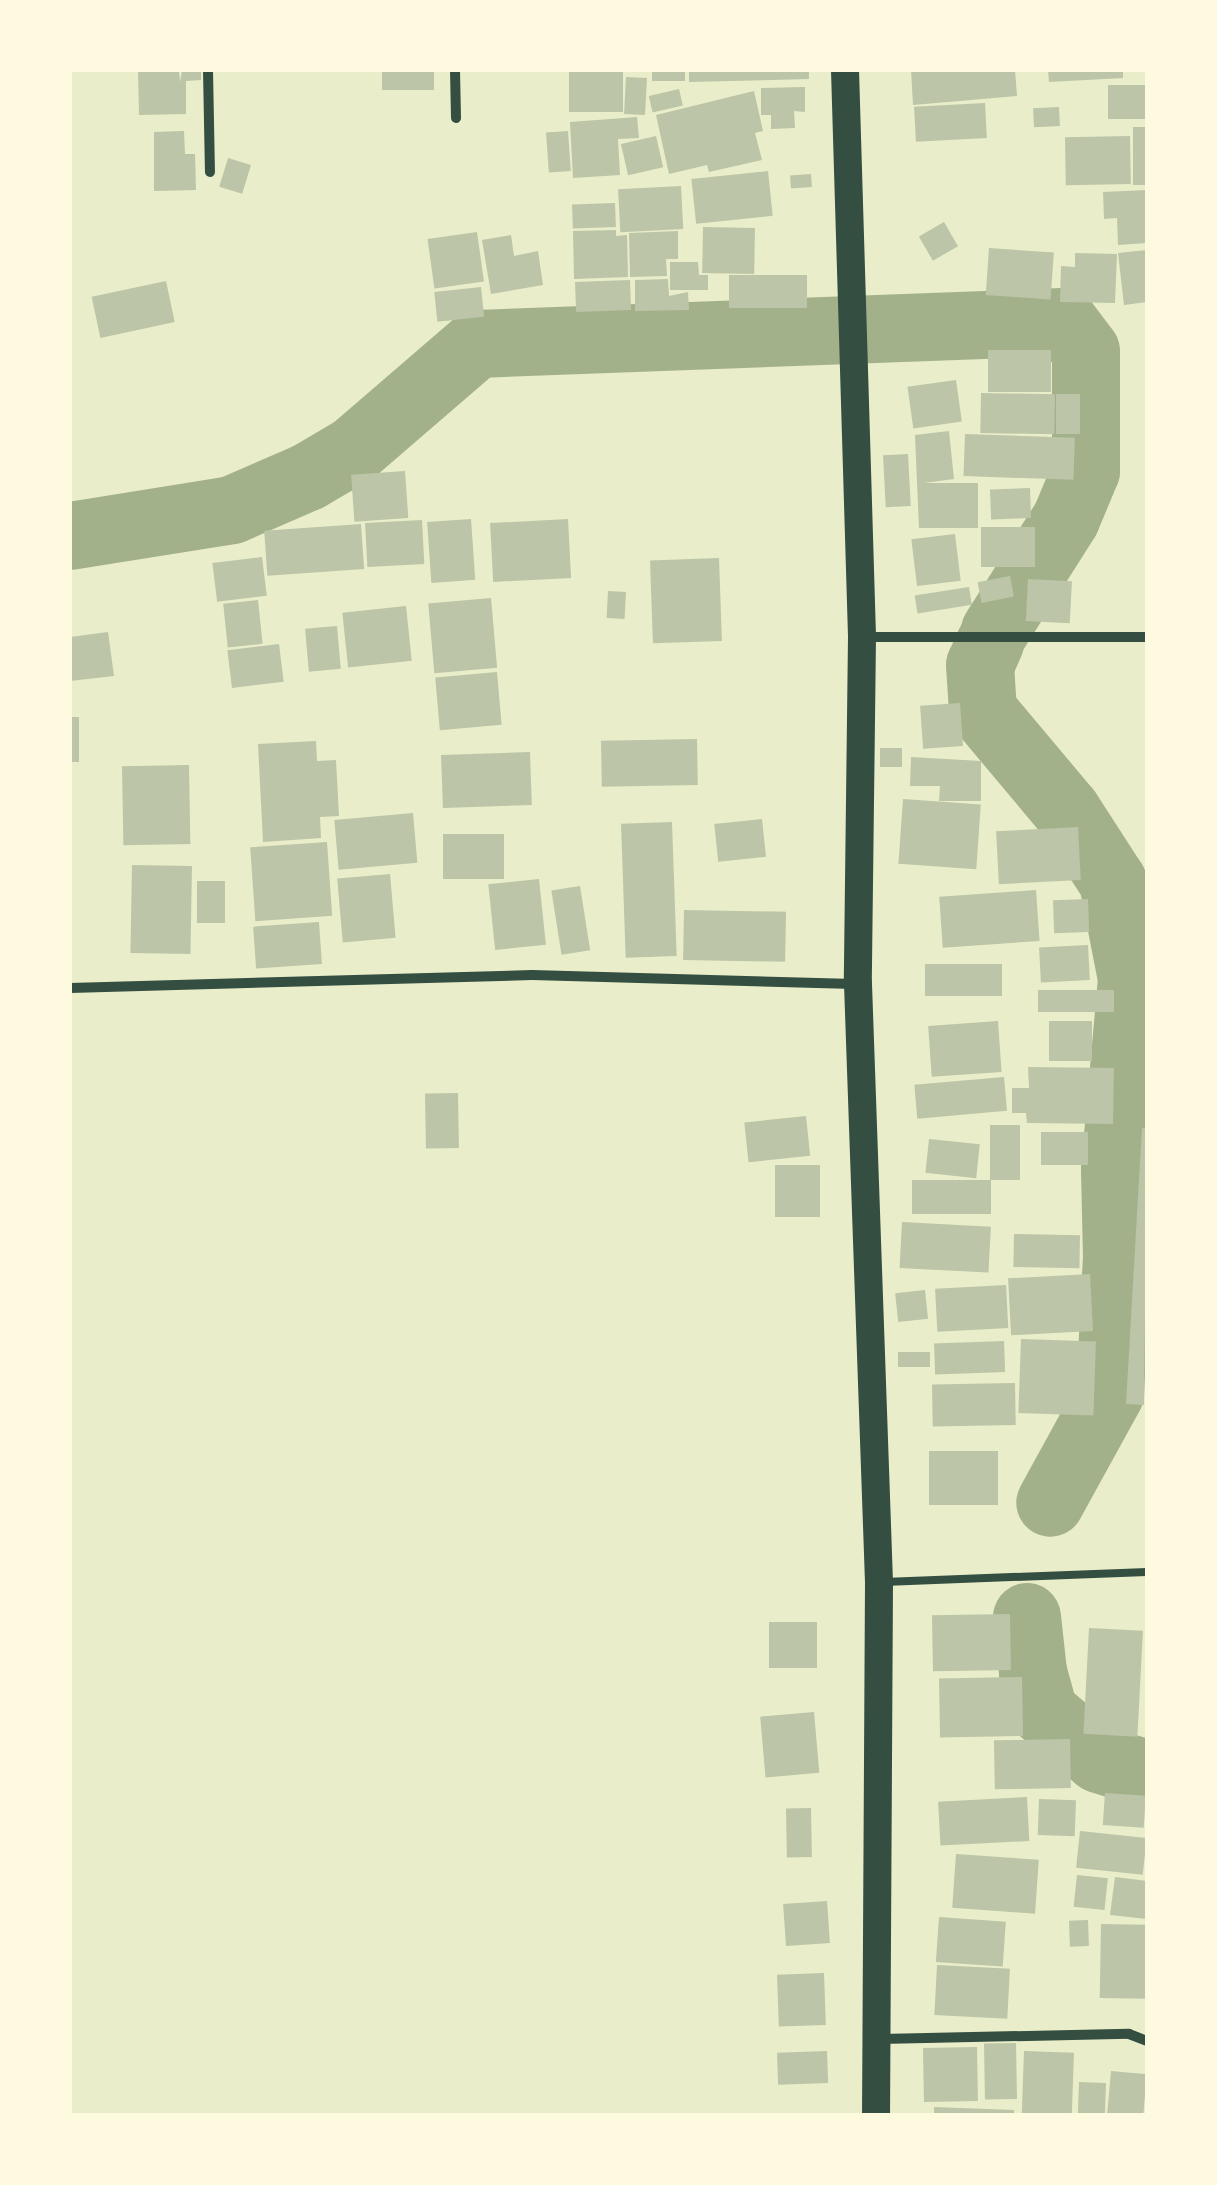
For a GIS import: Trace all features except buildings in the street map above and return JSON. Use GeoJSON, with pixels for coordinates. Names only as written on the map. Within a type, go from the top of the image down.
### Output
{"type":"FeatureCollection","features":[{"type":"Feature","properties":{"kind":"highway"},"geometry":{"type":"LineString","coordinates":[[845,70],[862,637],[858,984],[879,1582],[876,2115]]}},
{"type":"Feature","properties":{"kind":"street"},"geometry":{"type":"LineString","coordinates":[[208,70],[210,172]]}},
{"type":"Feature","properties":{"kind":"street"},"geometry":{"type":"LineString","coordinates":[[455,70],[456,118]]}},
{"type":"Feature","properties":{"kind":"street"},"geometry":{"type":"LineString","coordinates":[[862,637],[1147,637]]}},
{"type":"Feature","properties":{"kind":"street"},"geometry":{"type":"LineString","coordinates":[[70,988],[532,974],[858,984]]}},
{"type":"Feature","properties":{"kind":"street"},"geometry":{"type":"LineString","coordinates":[[874,2040],[1129,2034],[1147,2041]]}},
{"type":"Feature","properties":{"kind":"lane"},"geometry":{"type":"LineString","coordinates":[[879,1582],[998,1581],[1147,1572]]}},
{"type":"Feature","properties":{"kind":"waterway"},"geometry":{"type":"LineString","coordinates":[[70,536],[232,510],[308,477],[354,450],[477,344],[1064,322],[1086,351],[1086,471],[1066,519],[995,631]]}},
{"type":"Feature","properties":{"kind":"waterway"},"geometry":{"type":"LineString","coordinates":[[990,643],[980,665],[983,711],[1067,811],[1113,882],[1132,979],[1115,1170],[1117,1256],[1110,1394],[1050,1503]]}},
{"type":"Feature","properties":{"kind":"waterway"},"geometry":{"type":"LineString","coordinates":[[1027,1617],[1033,1672],[1044,1712],[1099,1759],[1147,1774]]}}]}
